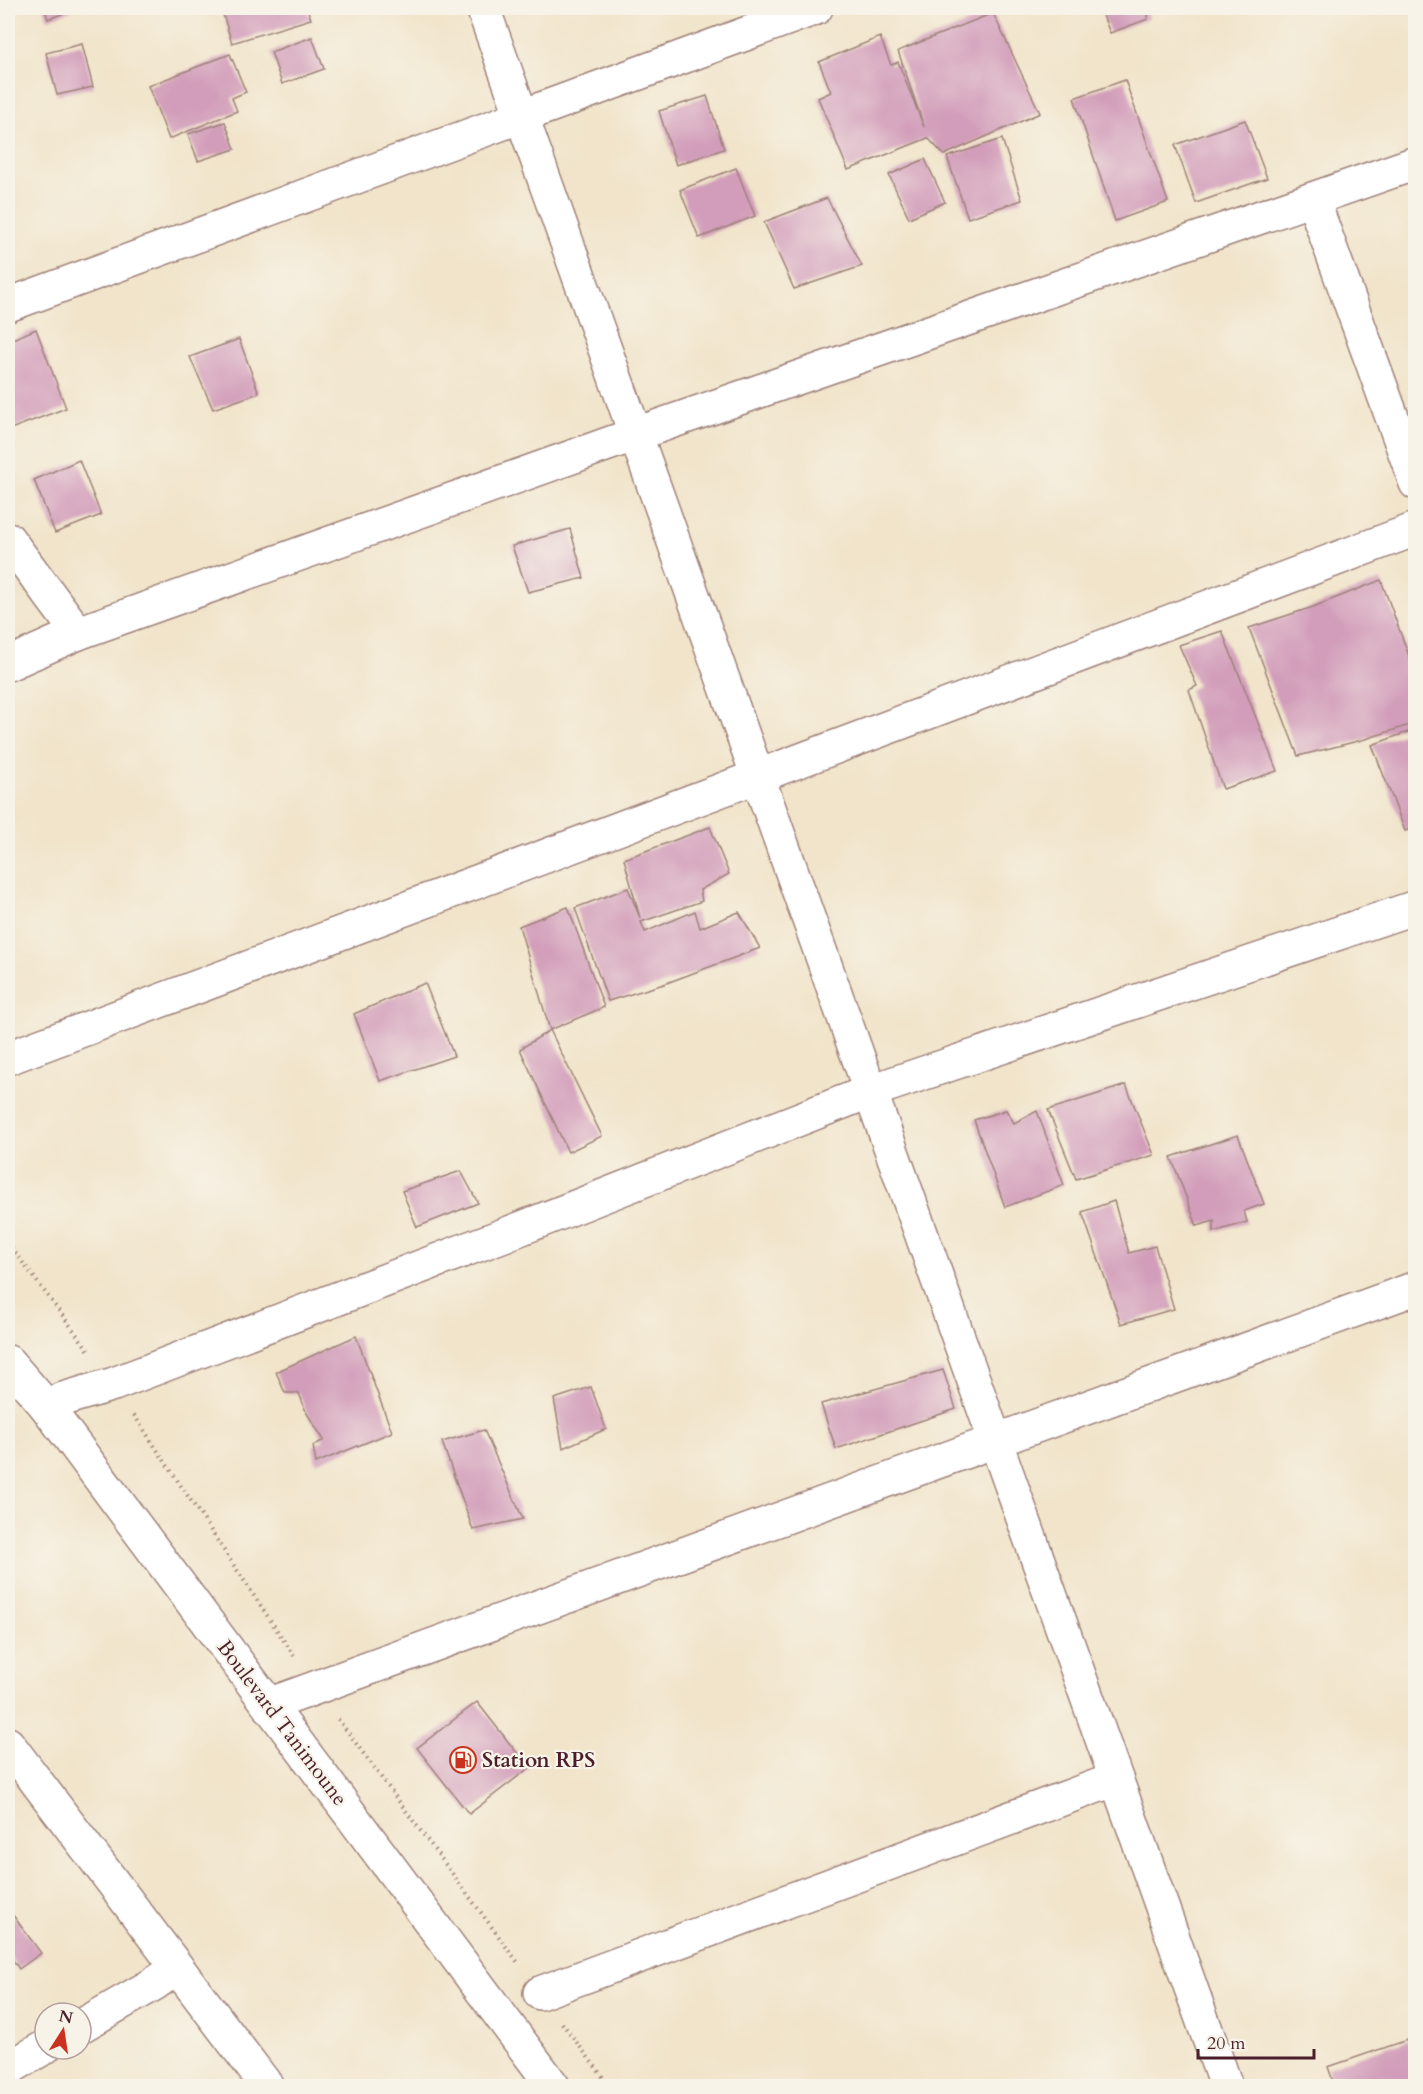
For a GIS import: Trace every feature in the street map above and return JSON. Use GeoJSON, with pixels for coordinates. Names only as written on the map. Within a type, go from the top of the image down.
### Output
{"type":"FeatureCollection","features":[{"type":"Feature","properties":{"kind":"street"},"geometry":{"type":"LineString","coordinates":[[483,8],[1226,2086]]}},
{"type":"Feature","properties":{"kind":"street"},"geometry":{"type":"LineString","coordinates":[[8,305],[816,8]]}},
{"type":"Feature","properties":{"kind":"street"},"geometry":{"type":"LineString","coordinates":[[8,664],[78,633],[636,434],[1416,163]]}},
{"type":"Feature","properties":{"kind":"street"},"geometry":{"type":"LineString","coordinates":[[1313,200],[1416,483]]}},
{"type":"Feature","properties":{"kind":"street"},"geometry":{"type":"LineString","coordinates":[[8,1058],[1416,529]]}},
{"type":"Feature","properties":{"kind":"street"},"geometry":{"type":"LineString","coordinates":[[8,538],[78,633]]}},
{"type":"Feature","properties":{"kind":"street"},"geometry":{"type":"LineString","coordinates":[[46,1406],[114,1384],[504,1235],[871,1091],[1416,908]]}},
{"type":"Feature","properties":{"kind":"street"},"geometry":{"type":"LineString","coordinates":[[268,1705],[995,1440],[1413,1298]]}},
{"type":"Feature","properties":{"kind":"street","name":"Boulevard Tanimoune"},"geometry":{"type":"LineString","coordinates":[[8,1362],[46,1406],[553,2086]]}},
{"type":"Feature","properties":{"kind":"street"},"geometry":{"type":"LineString","coordinates":[[8,1744],[267,2086]]}},
{"type":"Feature","properties":{"kind":"street"},"geometry":{"type":"LineString","coordinates":[[540,1994],[1116,1779]]}},
{"type":"Feature","properties":{"kind":"street"},"geometry":{"type":"LineString","coordinates":[[93,2019],[177,1968]]}},
{"type":"Feature","properties":{"kind":"street"},"geometry":{"type":"LineString","coordinates":[[8,2069],[33,2054]]}},
{"type":"Feature","properties":{"kind":"building"},"geometry":{"type":"Polygon","coordinates":[[[44,8],[72,8],[73,10],[48,19],[44,8]]]}},
{"type":"Feature","properties":{"kind":"building"},"geometry":{"type":"Polygon","coordinates":[[[221,8],[307,8],[311,19],[232,43],[221,8]]]}},
{"type":"Feature","properties":{"kind":"building"},"geometry":{"type":"Polygon","coordinates":[[[1100,8],[1148,8],[1148,19],[1110,33],[1100,8]]]}},
{"type":"Feature","properties":{"kind":"building"},"geometry":{"type":"Polygon","coordinates":[[[1385,8],[1415,8],[1403,12],[1385,8]]]}},
{"type":"Feature","properties":{"kind":"building"},"geometry":{"type":"Polygon","coordinates":[[[993,13],[1040,113],[944,155],[928,138],[848,170],[818,98],[831,92],[819,62],[880,37],[891,65],[898,62],[924,127],[898,51],[993,13]]]}},
{"type":"Feature","properties":{"kind":"building"},"geometry":{"type":"Polygon","coordinates":[[[312,37],[324,69],[282,84],[271,52],[312,37]]]}},
{"type":"Feature","properties":{"kind":"building"},"geometry":{"type":"Polygon","coordinates":[[[82,44],[93,87],[57,95],[46,53],[82,44]]]}},
{"type":"Feature","properties":{"kind":"building"},"geometry":{"type":"Polygon","coordinates":[[[230,54],[246,92],[232,98],[237,111],[169,139],[148,86],[230,54]]]}},
{"type":"Feature","properties":{"kind":"building"},"geometry":{"type":"Polygon","coordinates":[[[1125,80],[1168,202],[1115,221],[1074,98],[1125,80]]]}},
{"type":"Feature","properties":{"kind":"building"},"geometry":{"type":"Polygon","coordinates":[[[707,96],[724,149],[676,165],[659,111],[707,96]]]}},
{"type":"Feature","properties":{"kind":"building"},"geometry":{"type":"Polygon","coordinates":[[[1245,120],[1267,178],[1196,203],[1175,145],[1245,120]]]}},
{"type":"Feature","properties":{"kind":"building"},"geometry":{"type":"Polygon","coordinates":[[[225,122],[235,149],[198,161],[188,134],[225,122]]]}},
{"type":"Feature","properties":{"kind":"building"},"geometry":{"type":"Polygon","coordinates":[[[1002,139],[1022,200],[968,218],[947,157],[1002,139]]]}},
{"type":"Feature","properties":{"kind":"building"},"geometry":{"type":"Polygon","coordinates":[[[925,159],[945,202],[909,218],[889,175],[925,159]]]}},
{"type":"Feature","properties":{"kind":"building"},"geometry":{"type":"Polygon","coordinates":[[[736,168],[755,216],[699,238],[680,190],[736,168]]]}},
{"type":"Feature","properties":{"kind":"building"},"geometry":{"type":"Polygon","coordinates":[[[827,198],[862,266],[794,289],[764,222],[827,198]]]}},
{"type":"Feature","properties":{"kind":"building"},"geometry":{"type":"Polygon","coordinates":[[[36,329],[66,408],[8,430],[8,341],[36,329]]]}},
{"type":"Feature","properties":{"kind":"building"},"geometry":{"type":"Polygon","coordinates":[[[239,339],[259,393],[213,409],[190,357],[239,339]]]}},
{"type":"Feature","properties":{"kind":"building"},"geometry":{"type":"Polygon","coordinates":[[[79,460],[101,515],[55,533],[34,480],[79,460]]]}},
{"type":"Feature","properties":{"kind":"building"},"geometry":{"type":"Polygon","coordinates":[[[570,529],[584,578],[528,592],[512,546],[570,529]]]}},
{"type":"Feature","properties":{"kind":"building"},"geometry":{"type":"Polygon","coordinates":[[[1381,580],[1416,675],[1416,723],[1362,740],[1298,756],[1249,628],[1313,607],[1381,580]]]}},
{"type":"Feature","properties":{"kind":"building"},"geometry":{"type":"Polygon","coordinates":[[[1222,631],[1277,771],[1223,789],[1189,690],[1197,686],[1179,645],[1222,631]]]}},
{"type":"Feature","properties":{"kind":"building"},"geometry":{"type":"Polygon","coordinates":[[[1416,729],[1416,827],[1405,831],[1372,745],[1416,729]]]}},
{"type":"Feature","properties":{"kind":"building"},"geometry":{"type":"Polygon","coordinates":[[[710,827],[729,874],[700,890],[702,901],[641,922],[645,932],[695,911],[700,928],[739,912],[760,948],[664,984],[608,1001],[575,908],[628,888],[640,918],[624,859],[710,827]]]}},
{"type":"Feature","properties":{"kind":"building"},"geometry":{"type":"Polygon","coordinates":[[[568,907],[604,1007],[550,1030],[519,926],[568,907]]]}},
{"type":"Feature","properties":{"kind":"building"},"geometry":{"type":"Polygon","coordinates":[[[425,983],[454,1056],[380,1081],[354,1014],[425,983]]]}},
{"type":"Feature","properties":{"kind":"building"},"geometry":{"type":"Polygon","coordinates":[[[550,1030],[602,1136],[568,1152],[520,1049],[550,1030]]]}},
{"type":"Feature","properties":{"kind":"building"},"geometry":{"type":"Polygon","coordinates":[[[1126,1085],[1154,1155],[1076,1179],[1048,1110],[1126,1085]]]}},
{"type":"Feature","properties":{"kind":"building"},"geometry":{"type":"Polygon","coordinates":[[[1006,1110],[1014,1123],[1037,1111],[1064,1185],[1005,1207],[974,1120],[1006,1110]]]}},
{"type":"Feature","properties":{"kind":"building"},"geometry":{"type":"Polygon","coordinates":[[[1238,1135],[1264,1204],[1244,1211],[1247,1222],[1214,1232],[1214,1221],[1197,1226],[1171,1157],[1238,1135]]]}},
{"type":"Feature","properties":{"kind":"building"},"geometry":{"type":"Polygon","coordinates":[[[461,1171],[478,1203],[417,1227],[402,1191],[461,1171]]]}},
{"type":"Feature","properties":{"kind":"building"},"geometry":{"type":"Polygon","coordinates":[[[1114,1201],[1129,1253],[1155,1246],[1174,1309],[1121,1324],[1082,1212],[1114,1201]]]}},
{"type":"Feature","properties":{"kind":"building"},"geometry":{"type":"Polygon","coordinates":[[[356,1336],[392,1432],[316,1463],[313,1446],[324,1440],[306,1412],[299,1393],[285,1393],[276,1372],[356,1336]]]}},
{"type":"Feature","properties":{"kind":"building"},"geometry":{"type":"Polygon","coordinates":[[[943,1370],[956,1409],[836,1449],[821,1404],[943,1370]]]}},
{"type":"Feature","properties":{"kind":"building"},"geometry":{"type":"Polygon","coordinates":[[[591,1387],[606,1429],[563,1448],[554,1399],[591,1387]]]}},
{"type":"Feature","properties":{"kind":"building"},"geometry":{"type":"Polygon","coordinates":[[[484,1430],[523,1519],[473,1530],[442,1442],[484,1430]]]}},
{"type":"Feature","properties":{"kind":"building"},"geometry":{"type":"Polygon","coordinates":[[[477,1702],[529,1768],[469,1814],[417,1748],[477,1702]]]}},
{"type":"Feature","properties":{"kind":"building"},"geometry":{"type":"Polygon","coordinates":[[[12,1914],[41,1953],[19,1969],[8,1953],[8,1917],[12,1914]]]}},
{"type":"Feature","properties":{"kind":"building"},"geometry":{"type":"Polygon","coordinates":[[[1416,2037],[1416,2086],[1335,2086],[1328,2067],[1416,2037]]]}},
{"type":"Feature","properties":{"kind":"place","name":"Station RPS"},"geometry":{"type":"Point","coordinates":[463,1760]}}]}
